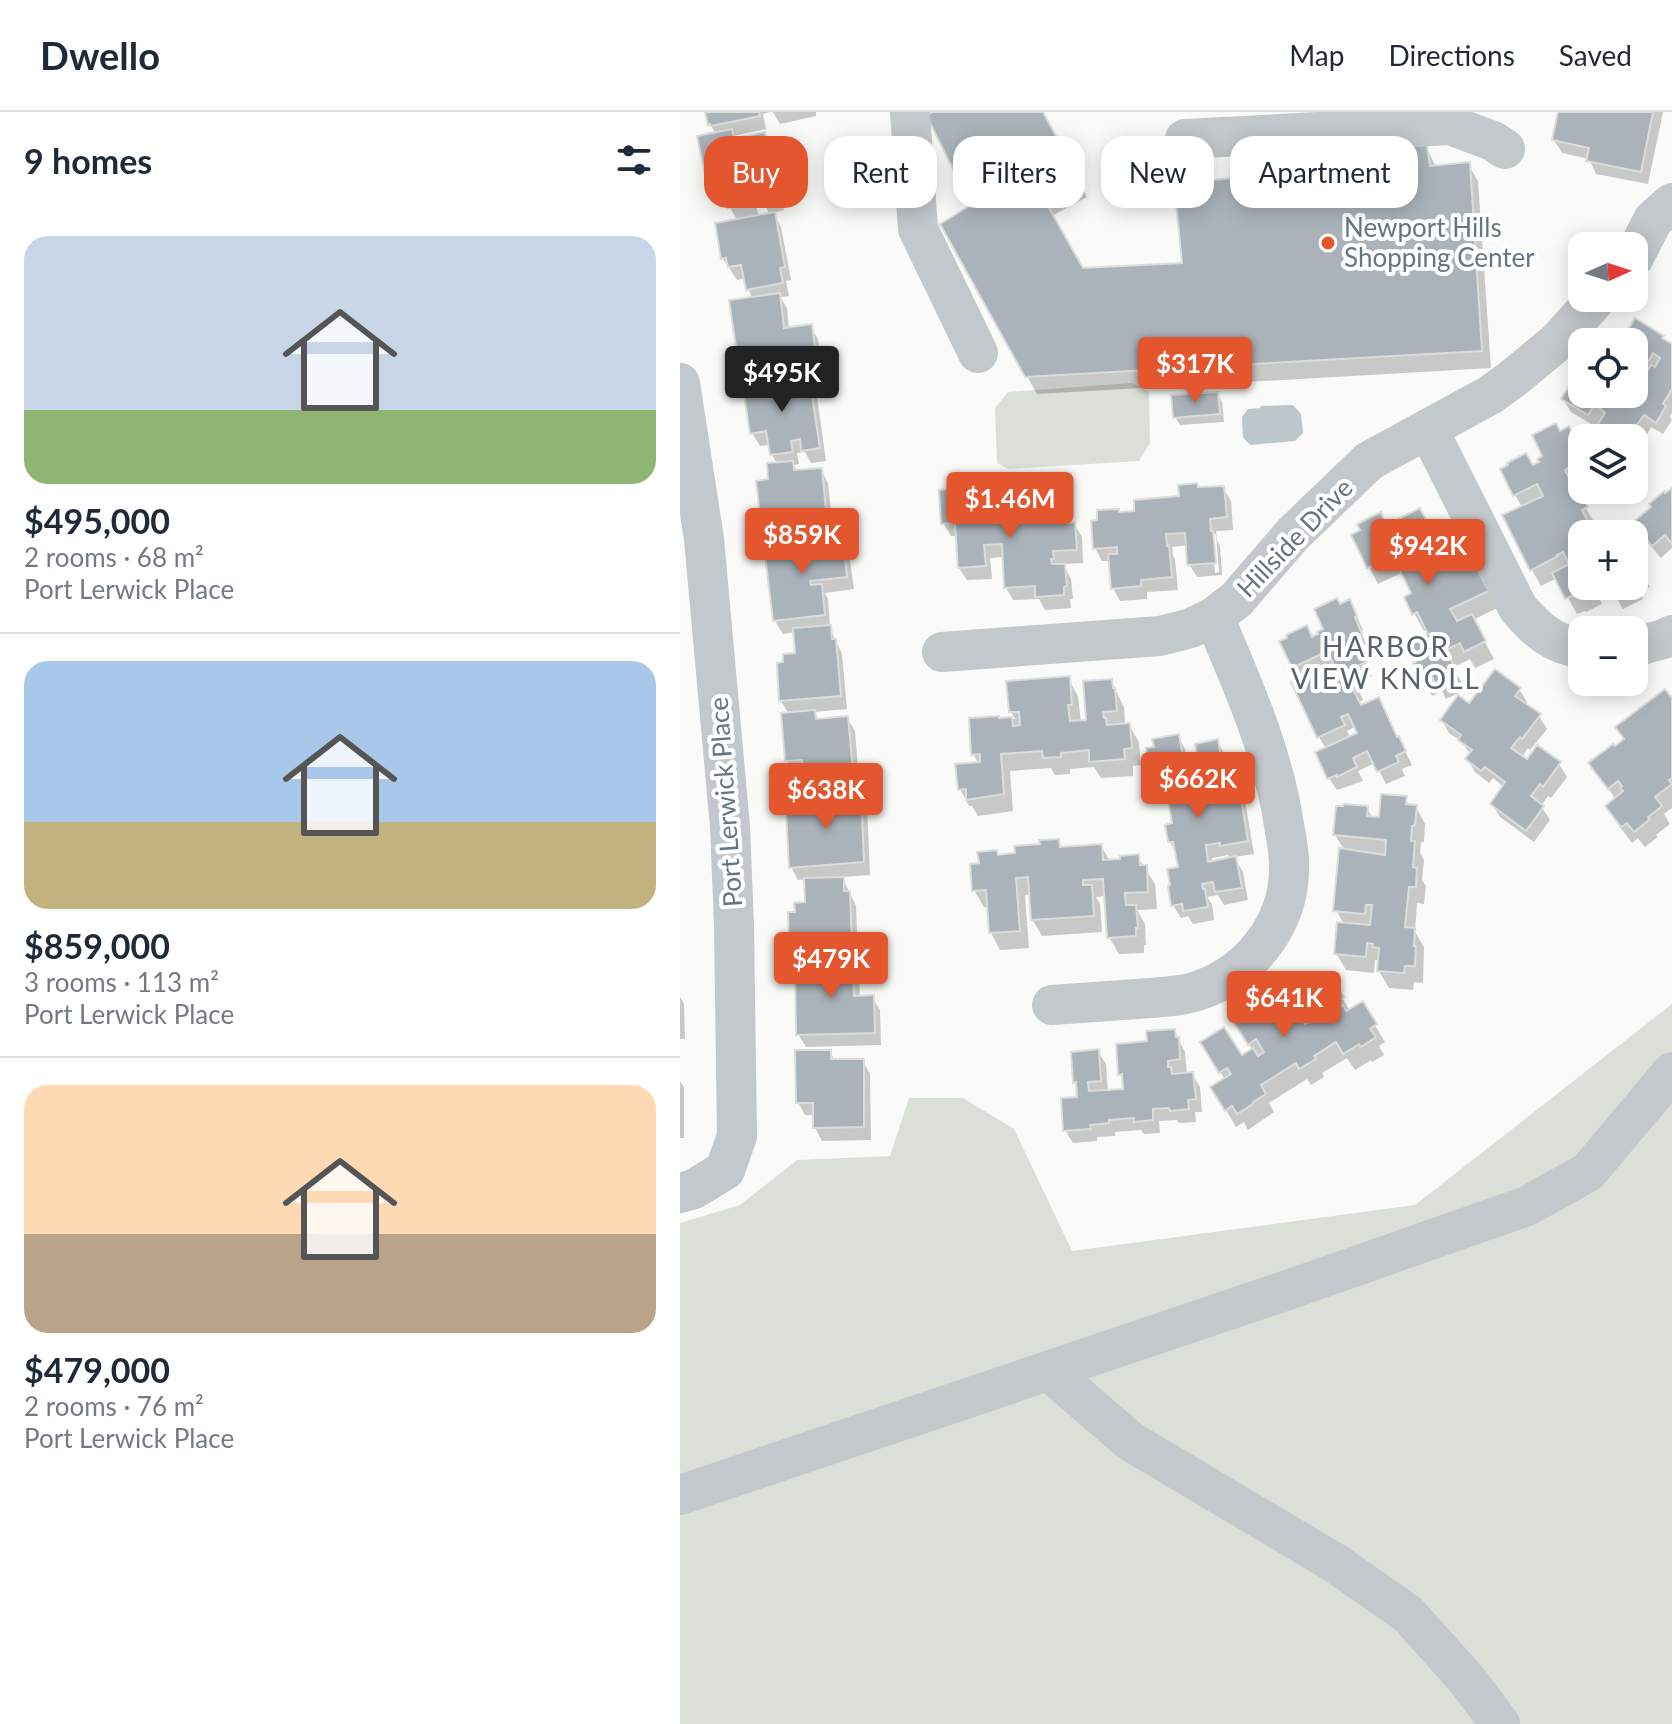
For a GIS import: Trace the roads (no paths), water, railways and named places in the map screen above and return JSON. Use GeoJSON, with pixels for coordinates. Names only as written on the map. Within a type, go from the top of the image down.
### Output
{"type":"FeatureCollection","features":[{"type":"Feature","properties":{"kind":"street"},"geometry":{"type":"LineString","coordinates":[[910,112],[918,229],[978,353]]}},
{"type":"Feature","properties":{"kind":"street"},"geometry":{"type":"LineString","coordinates":[[1214,137],[1450,125],[1493,141],[1505,149]]}},
{"type":"Feature","properties":{"kind":"street"},"geometry":{"type":"LineString","coordinates":[[1647,232],[1653,220],[1672,203]]}},
{"type":"Feature","properties":{"kind":"street"},"geometry":{"type":"LineString","coordinates":[[1648,248],[1672,234]]}},
{"type":"Feature","properties":{"kind":"street","name":"Hillside Drive"},"geometry":{"type":"LineString","coordinates":[[942,652],[1160,636],[1191,628],[1214,617],[1237,599],[1293,534],[1369,461],[1490,395],[1557,342],[1584,312]]}},
{"type":"Feature","properties":{"kind":"street","name":"Port Lerwick Place"},"geometry":{"type":"LineString","coordinates":[[680,383],[704,539],[730,827],[737,1136],[725,1170],[694,1189],[680,1193]]}},
{"type":"Feature","properties":{"kind":"street"},"geometry":{"type":"LineString","coordinates":[[1428,429],[1518,608],[1533,626],[1548,637],[1568,645]]}},
{"type":"Feature","properties":{"kind":"street"},"geometry":{"type":"LineString","coordinates":[[1052,1005],[1175,996],[1201,990],[1226,979],[1252,959],[1272,932],[1285,901],[1289,854],[1281,803],[1268,752],[1214,617]]}},
{"type":"Feature","properties":{"kind":"street"},"geometry":{"type":"LineString","coordinates":[[1648,643],[1672,635]]}},
{"type":"Feature","properties":{"kind":"street"},"geometry":{"type":"LineString","coordinates":[[680,1495],[1527,1206],[1588,1172],[1672,1072]]}},
{"type":"Feature","properties":{"kind":"street"},"geometry":{"type":"LineString","coordinates":[[1049,1371],[1130,1441],[1335,1563],[1408,1614],[1468,1681],[1500,1724]]}},
{"type":"Feature","properties":{"kind":"place","name":"Newport Hills Shopping Center"},"geometry":{"type":"Point","coordinates":[1328,243]}},
{"type":"Feature","properties":{"kind":"district","name":"HARBOR VIEW KNOLL"},"geometry":{"type":"Point","coordinates":[1386,663]}}]}
